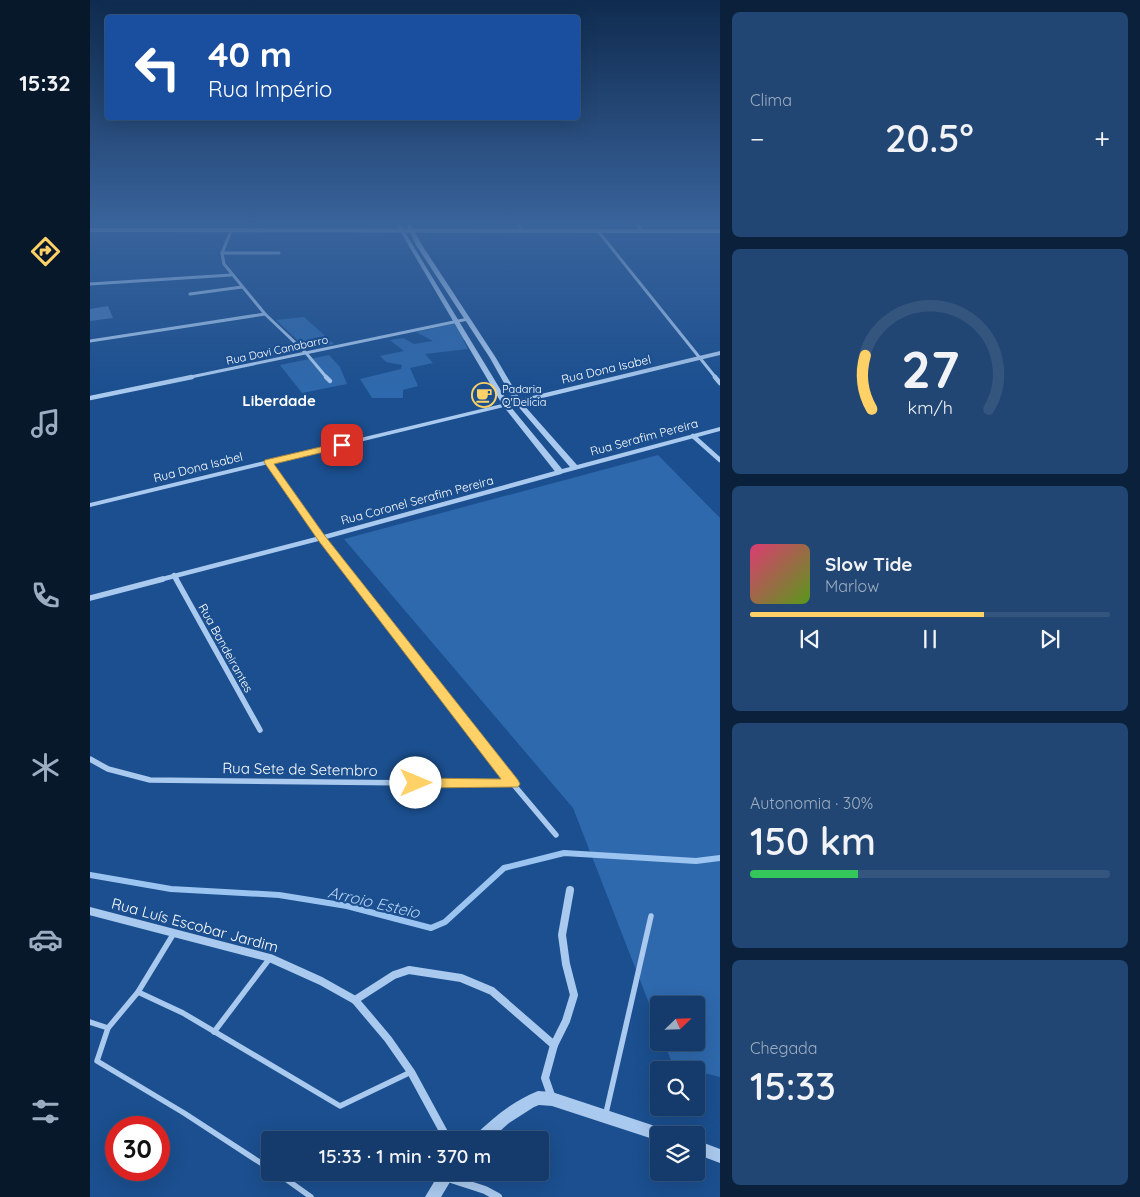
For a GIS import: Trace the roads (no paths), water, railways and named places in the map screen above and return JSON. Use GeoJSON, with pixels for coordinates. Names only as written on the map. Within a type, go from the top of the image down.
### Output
{"type":"FeatureCollection","features":[{"type":"Feature","properties":{"kind":"street"},"geometry":{"type":"LineString","coordinates":[[90,284],[155,280]]}},
{"type":"Feature","properties":{"kind":"street"},"geometry":{"type":"LineString","coordinates":[[235,280],[265,314],[306,353],[330,381]]}},
{"type":"Feature","properties":{"kind":"street"},"geometry":{"type":"LineString","coordinates":[[431,280],[506,405],[560,472]]}},
{"type":"Feature","properties":{"kind":"street"},"geometry":{"type":"LineString","coordinates":[[442,280],[493,358],[518,402],[575,468]]}},
{"type":"Feature","properties":{"kind":"street"},"geometry":{"type":"LineString","coordinates":[[637,280],[720,383]]}},
{"type":"Feature","properties":{"kind":"street"},"geometry":{"type":"LineString","coordinates":[[190,294],[242,287]]}},
{"type":"Feature","properties":{"kind":"street"},"geometry":{"type":"LineString","coordinates":[[437,290],[448,289]]}},
{"type":"Feature","properties":{"kind":"street"},"geometry":{"type":"LineString","coordinates":[[447,307],[459,306]]}},
{"type":"Feature","properties":{"kind":"street"},"geometry":{"type":"LineString","coordinates":[[90,341],[265,314]]}},
{"type":"Feature","properties":{"kind":"street","name":"Rua Davi Canabarro"},"geometry":{"type":"LineString","coordinates":[[90,398],[468,319]]}},
{"type":"Feature","properties":{"kind":"street"},"geometry":{"type":"LineString","coordinates":[[467,339],[479,338]]}},
{"type":"Feature","properties":{"kind":"street","name":"Rua Dona Isabel"},"geometry":{"type":"LineString","coordinates":[[90,505],[720,353]]}},
{"type":"Feature","properties":{"kind":"street"},"geometry":{"type":"LineString","coordinates":[[480,360],[493,358]]}},
{"type":"Feature","properties":{"kind":"street"},"geometry":{"type":"LineString","coordinates":[[492,381],[505,380]]}},
{"type":"Feature","properties":{"kind":"street","name":"Rua Serafim Pereira"},"geometry":{"type":"LineString","coordinates":[[575,468],[720,429]]}},
{"type":"Feature","properties":{"kind":"street"},"geometry":{"type":"LineString","coordinates":[[693,436],[720,460]]}},
{"type":"Feature","properties":{"kind":"street"},"geometry":{"type":"LineString","coordinates":[[268,462],[321,538],[513,784],[556,835]]}},
{"type":"Feature","properties":{"kind":"street","name":"Rua Coronel Serafim Pereira"},"geometry":{"type":"LineString","coordinates":[[90,598],[321,538],[575,468]]}},
{"type":"Feature","properties":{"kind":"street","name":"Rua Bandeirantes"},"geometry":{"type":"LineString","coordinates":[[174,575],[260,730]]}},
{"type":"Feature","properties":{"kind":"street","name":"Rua Sete de Setembro"},"geometry":{"type":"LineString","coordinates":[[90,759],[108,769],[150,780],[513,784]]}},
{"type":"Feature","properties":{"kind":"street"},"geometry":{"type":"LineString","coordinates":[[552,1098],[545,1078],[554,1046],[566,1022],[574,995],[566,964],[562,935],[570,890]]}},
{"type":"Feature","properties":{"kind":"street","name":"Rua Luís Escobar Jardim"},"geometry":{"type":"LineString","coordinates":[[90,911],[270,958],[320,981],[355,1000],[388,1039],[411,1072],[443,1131]]}},
{"type":"Feature","properties":{"kind":"street"},"geometry":{"type":"LineString","coordinates":[[355,1000],[394,975],[409,970],[461,978],[492,991],[554,1046]]}},
{"type":"Feature","properties":{"kind":"street"},"geometry":{"type":"LineString","coordinates":[[490,1131],[504,1118],[529,1102],[538,1098],[552,1098],[650,1131]]}},
{"type":"Feature","properties":{"kind":"street"},"geometry":{"type":"LineString","coordinates":[[705,1150],[720,1156]]}},
{"type":"Feature","properties":{"kind":"street"},"geometry":{"type":"LineString","coordinates":[[432,1197],[443,1181]]}},
{"type":"Feature","properties":{"kind":"street"},"geometry":{"type":"LineString","coordinates":[[462,1181],[498,1197]]}},
{"type":"Feature","properties":{"kind":"lane"},"geometry":{"type":"LineString","coordinates":[[605,1116],[651,916]]}},
{"type":"Feature","properties":{"kind":"lane"},"geometry":{"type":"LineString","coordinates":[[174,933],[138,992],[108,1028],[97,1061],[261,1162]]}},
{"type":"Feature","properties":{"kind":"lane"},"geometry":{"type":"LineString","coordinates":[[214,1032],[270,958]]}},
{"type":"Feature","properties":{"kind":"lane"},"geometry":{"type":"LineString","coordinates":[[138,992],[183,1013],[340,1106],[411,1072]]}},
{"type":"Feature","properties":{"kind":"lane"},"geometry":{"type":"LineString","coordinates":[[90,1022],[108,1028]]}},
{"type":"Feature","properties":{"kind":"lane"},"geometry":{"type":"LineString","coordinates":[[289,1181],[311,1197]]}},
{"type":"Feature","properties":{"kind":"waterway","name":"Arroio Esteio"},"geometry":{"type":"LineString","coordinates":[[90,875],[171,889],[279,895],[347,906],[431,928],[445,922],[504,868],[564,853],[696,861],[720,858]]}},
{"type":"Feature","properties":{"kind":"place","name":"Padaria Q'Delicia"},"geometry":{"type":"Point","coordinates":[484,395]}},
{"type":"Feature","properties":{"kind":"district","name":"Liberdade"},"geometry":{"type":"Point","coordinates":[279,400]}}]}
